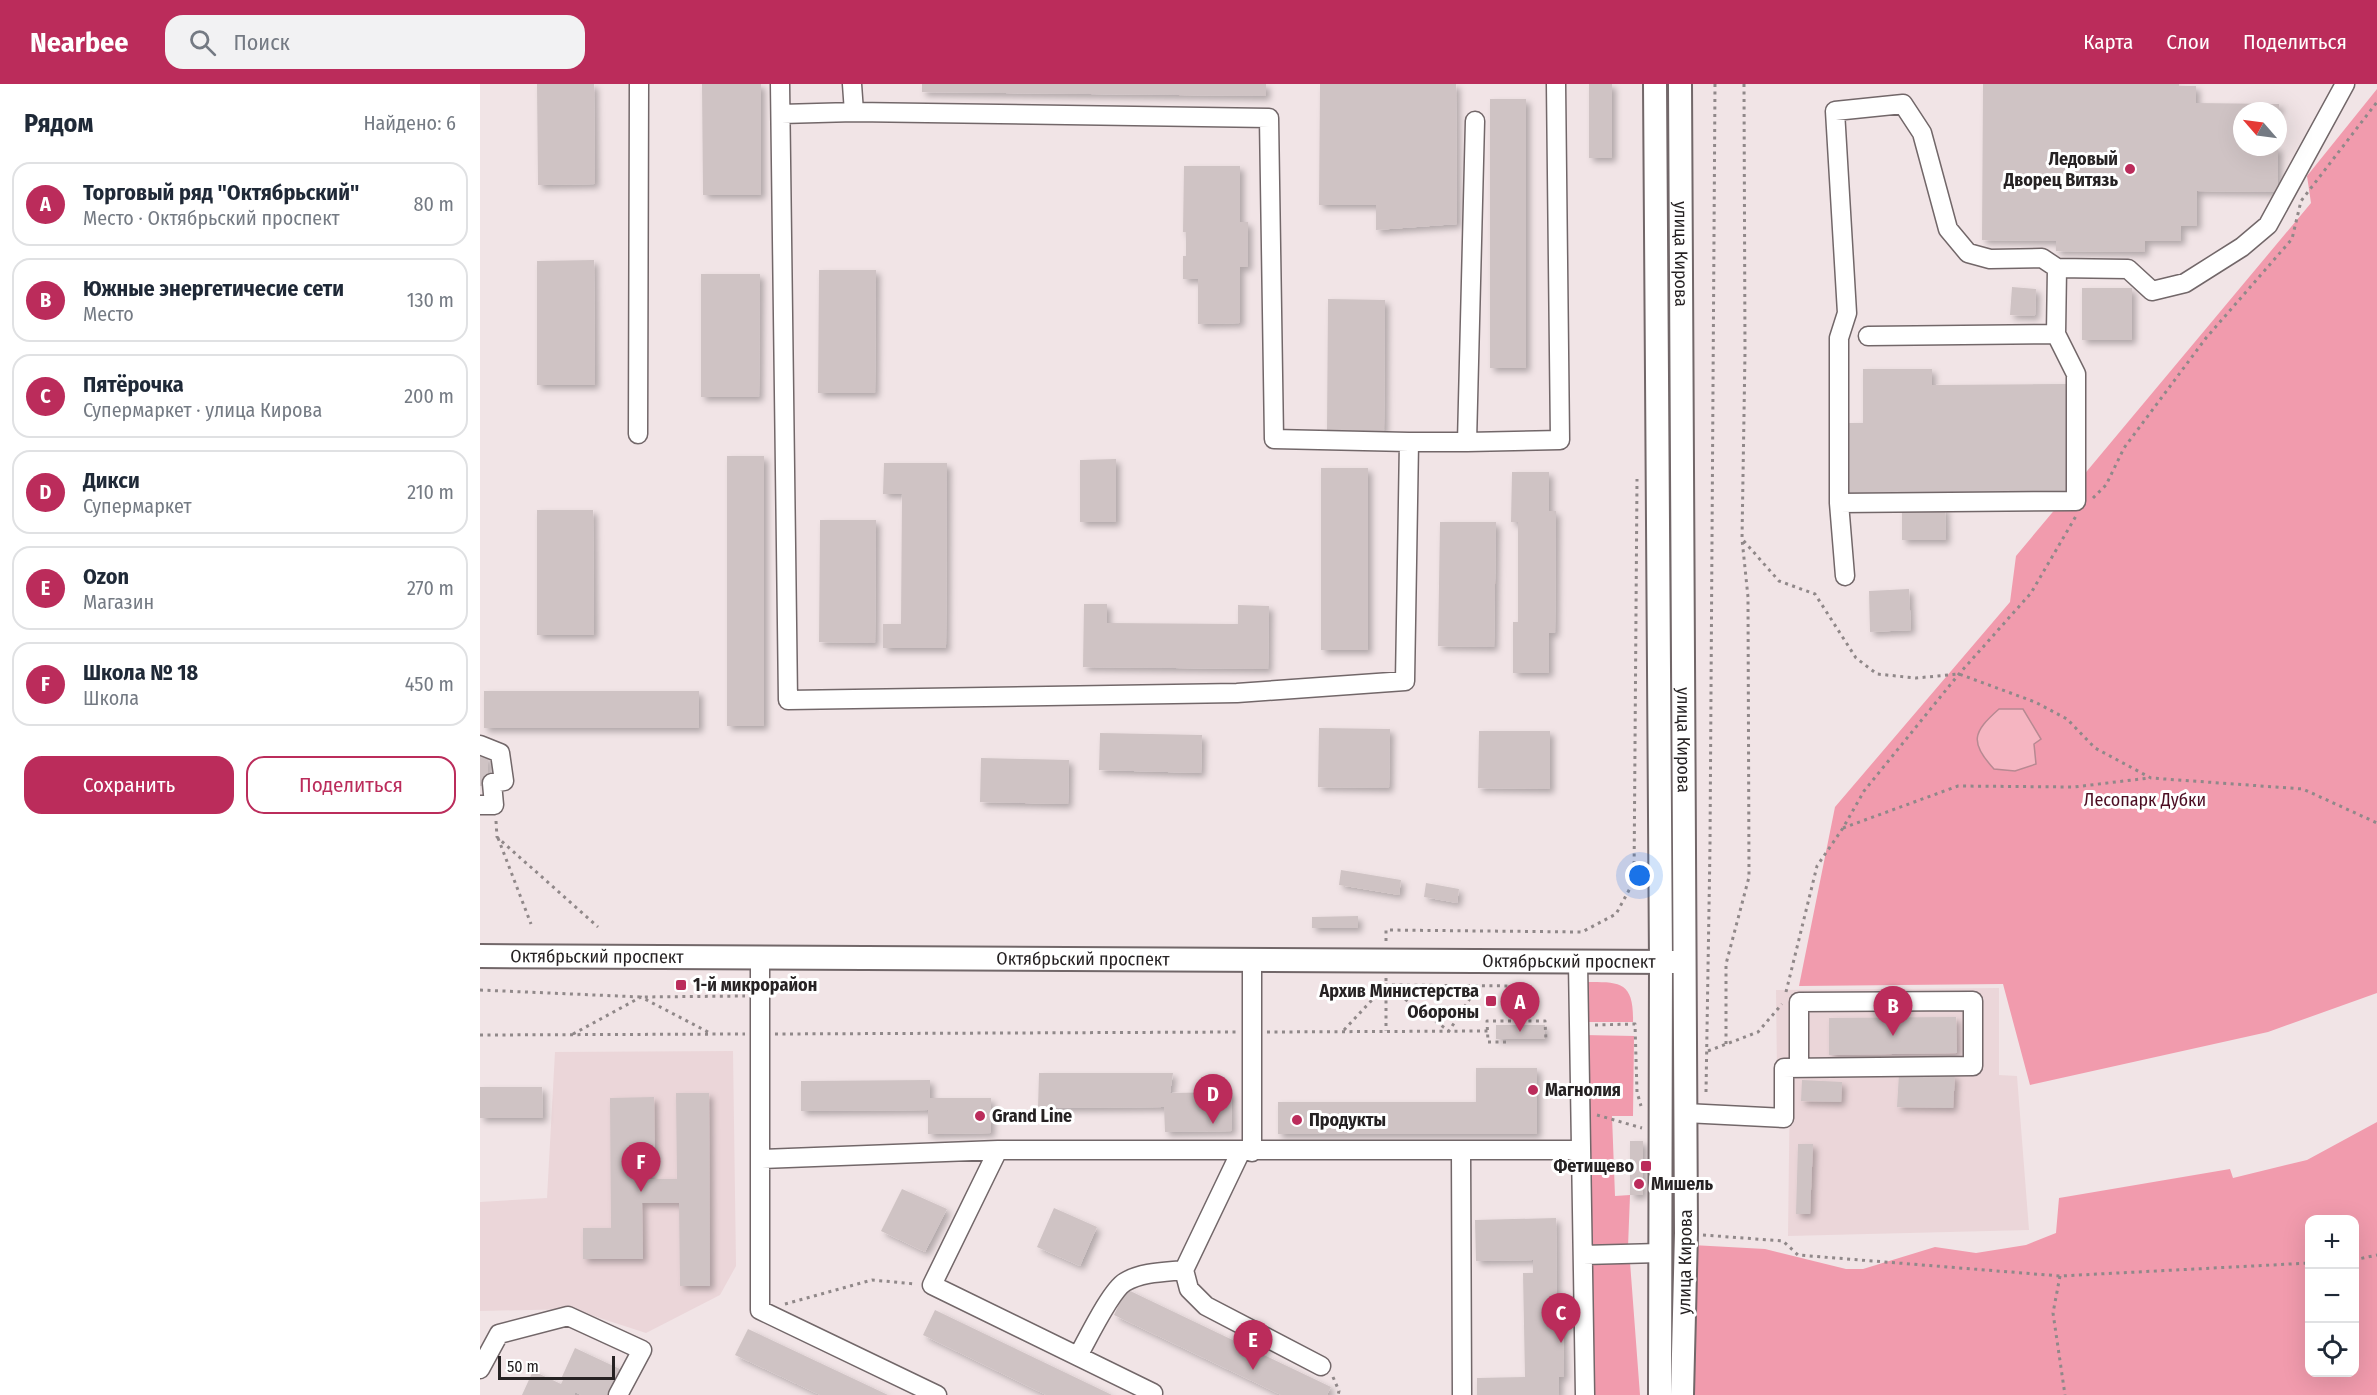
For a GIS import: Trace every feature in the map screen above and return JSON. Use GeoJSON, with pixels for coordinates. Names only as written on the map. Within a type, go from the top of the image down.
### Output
{"type":"FeatureCollection","features":[{"type":"Feature","properties":{"kind":"main road","name":"улица Кирова"},"geometry":{"type":"LineString","coordinates":[[1656,84],[1661,962],[1660,1395]]}},
{"type":"Feature","properties":{"kind":"main road","name":"улица Кирова"},"geometry":{"type":"LineString","coordinates":[[1680,84],[1685,962],[1695,1114],[1686,1233],[1682,1395]]}},
{"type":"Feature","properties":{"kind":"main road","name":"Октябрьский проспект"},"geometry":{"type":"LineString","coordinates":[[480,956],[1685,962]]}},
{"type":"Feature","properties":{"kind":"street"},"geometry":{"type":"LineString","coordinates":[[638,434],[639,84]]}},
{"type":"Feature","properties":{"kind":"street"},"geometry":{"type":"LineString","coordinates":[[780,84],[788,700],[1238,693],[1405,681],[1409,442],[1274,439],[1269,118],[854,112],[781,114]]}},
{"type":"Feature","properties":{"kind":"street"},"geometry":{"type":"LineString","coordinates":[[852,84],[854,112]]}},
{"type":"Feature","properties":{"kind":"street"},"geometry":{"type":"LineString","coordinates":[[1402,442],[1560,440],[1556,84]]}},
{"type":"Feature","properties":{"kind":"street"},"geometry":{"type":"LineString","coordinates":[[1845,576],[1839,503],[1839,338],[1847,313],[1835,111],[1903,104],[1922,133],[1948,229],[1968,253],[1990,259],[2042,258],[2056,268],[2128,269],[2152,291],[2185,283],[2233,253],[2268,225],[2344,84]]}},
{"type":"Feature","properties":{"kind":"street"},"geometry":{"type":"LineString","coordinates":[[1467,442],[1475,121]]}},
{"type":"Feature","properties":{"kind":"street"},"geometry":{"type":"LineString","coordinates":[[1839,503],[2076,501],[2076,374],[2056,334],[2056,268]]}},
{"type":"Feature","properties":{"kind":"street"},"geometry":{"type":"LineString","coordinates":[[1868,336],[2056,334]]}},
{"type":"Feature","properties":{"kind":"street"},"geometry":{"type":"LineString","coordinates":[[480,744],[500,753],[504,781],[492,783],[487,805]]}},
{"type":"Feature","properties":{"kind":"street"},"geometry":{"type":"LineString","coordinates":[[760,958],[760,1310],[937,1395]]}},
{"type":"Feature","properties":{"kind":"street"},"geometry":{"type":"LineString","coordinates":[[1252,961],[1252,1032],[1246,1151],[1184,1270],[1189,1288],[1206,1306],[1321,1366]]}},
{"type":"Feature","properties":{"kind":"street"},"geometry":{"type":"LineString","coordinates":[[1578,962],[1585,1395]]}},
{"type":"Feature","properties":{"kind":"street"},"geometry":{"type":"LineString","coordinates":[[1695,1114],[1784,1118],[1785,1068],[1799,1068],[1973,1066],[1972,1001],[1799,1002],[1799,1068]]}},
{"type":"Feature","properties":{"kind":"street"},"geometry":{"type":"LineString","coordinates":[[760,1159],[998,1150],[1581,1150]]}},
{"type":"Feature","properties":{"kind":"street"},"geometry":{"type":"LineString","coordinates":[[998,1150],[932,1285],[1153,1393]]}},
{"type":"Feature","properties":{"kind":"street"},"geometry":{"type":"LineString","coordinates":[[1461,1150],[1462,1395]]}},
{"type":"Feature","properties":{"kind":"street"},"geometry":{"type":"LineString","coordinates":[[1583,1255],[1660,1253]]}},
{"type":"Feature","properties":{"kind":"street"},"geometry":{"type":"LineString","coordinates":[[1078,1356],[1106,1307],[1124,1283],[1146,1274],[1184,1270]]}},
{"type":"Feature","properties":{"kind":"street"},"geometry":{"type":"LineString","coordinates":[[480,1369],[499,1334],[568,1316],[642,1350],[618,1395]]}},
{"type":"Feature","properties":{"kind":"path"},"geometry":{"type":"LineString","coordinates":[[1695,1114],[1708,1051],[1714,84]]}},
{"type":"Feature","properties":{"kind":"path"},"geometry":{"type":"LineString","coordinates":[[1726,1044],[1726,964],[1749,877],[1748,597],[1742,539],[1745,352],[1744,84]]}},
{"type":"Feature","properties":{"kind":"path"},"geometry":{"type":"LineString","coordinates":[[2091,500],[2106,485],[2124,448],[2206,338],[2292,239],[2301,201],[2377,102]]}},
{"type":"Feature","properties":{"kind":"path"},"geometry":{"type":"LineString","coordinates":[[1386,930],[1582,932],[1616,914],[1634,880],[1637,476]]}},
{"type":"Feature","properties":{"kind":"path"},"geometry":{"type":"LineString","coordinates":[[1708,1051],[1758,1032],[1783,1002],[1817,866],[1844,828],[1864,791],[1959,674],[2031,593],[2076,515]]}},
{"type":"Feature","properties":{"kind":"path"},"geometry":{"type":"LineString","coordinates":[[1742,539],[1779,581],[1815,594],[1856,658],[1877,674],[1916,678],[1959,674],[2035,702],[2067,719],[2096,748],[2151,778]]}},
{"type":"Feature","properties":{"kind":"path"},"geometry":{"type":"LineString","coordinates":[[1844,828],[1958,786],[2074,787],[2151,778],[2303,789],[2377,823]]}},
{"type":"Feature","properties":{"kind":"path"},"geometry":{"type":"LineString","coordinates":[[487,805],[531,924]]}},
{"type":"Feature","properties":{"kind":"path"},"geometry":{"type":"LineString","coordinates":[[497,837],[598,927]]}},
{"type":"Feature","properties":{"kind":"path"},"geometry":{"type":"LineString","coordinates":[[1386,961],[1386,1031]]}},
{"type":"Feature","properties":{"kind":"path"},"geometry":{"type":"LineString","coordinates":[[1386,986],[1449,1031]]}},
{"type":"Feature","properties":{"kind":"path"},"geometry":{"type":"LineString","coordinates":[[1343,1031],[1386,986],[1520,986],[1519,1021]]}},
{"type":"Feature","properties":{"kind":"path"},"geometry":{"type":"LineString","coordinates":[[1449,1031],[1478,986]]}},
{"type":"Feature","properties":{"kind":"path"},"geometry":{"type":"LineString","coordinates":[[480,990],[641,997],[759,995]]}},
{"type":"Feature","properties":{"kind":"path"},"geometry":{"type":"LineString","coordinates":[[641,997],[712,1034]]}},
{"type":"Feature","properties":{"kind":"path"},"geometry":{"type":"LineString","coordinates":[[572,1035],[641,997]]}},
{"type":"Feature","properties":{"kind":"path"},"geometry":{"type":"LineString","coordinates":[[1506,1042],[1488,1042],[1487,1021],[1545,1021],[1546,1041]]}},
{"type":"Feature","properties":{"kind":"path"},"geometry":{"type":"LineString","coordinates":[[1580,1025],[1635,1024],[1637,1092],[1642,1110]]}},
{"type":"Feature","properties":{"kind":"path"},"geometry":{"type":"LineString","coordinates":[[480,1035],[1488,1031]]}},
{"type":"Feature","properties":{"kind":"path"},"geometry":{"type":"LineString","coordinates":[[1581,1110],[1647,1129],[1644,1120]]}},
{"type":"Feature","properties":{"kind":"path"},"geometry":{"type":"LineString","coordinates":[[1686,1233],[1783,1241],[1798,1255],[2061,1276],[2305,1263]]}},
{"type":"Feature","properties":{"kind":"path"},"geometry":{"type":"LineString","coordinates":[[2359,1259],[2377,1255]]}},
{"type":"Feature","properties":{"kind":"path"},"geometry":{"type":"LineString","coordinates":[[2061,1276],[2054,1313],[2065,1395]]}},
{"type":"Feature","properties":{"kind":"path"},"geometry":{"type":"LineString","coordinates":[[760,1310],[873,1280],[932,1285]]}},
{"type":"Feature","properties":{"kind":"shaded area"},"geometry":{"type":"Polygon","coordinates":[[[1999,709],[2023,709],[2041,739],[2034,744],[2036,764],[2015,771],[1994,769],[1986,760],[1977,738],[1984,724],[1999,709]]]}},
{"type":"Feature","properties":{"kind":"shaded area"},"geometry":{"type":"Polygon","coordinates":[[[1999,988],[1999,1075],[2017,1076],[2029,1230],[1788,1236],[1790,1074],[1777,1073],[1776,990],[1999,988]]]}},
{"type":"Feature","properties":{"kind":"shaded area"},"geometry":{"type":"Polygon","coordinates":[[[733,1051],[736,1266],[720,1295],[646,1333],[572,1309],[480,1311],[480,1202],[547,1198],[555,1052],[733,1051]]]}},
{"type":"Feature","properties":{"kind":"green space","name":"Лесопарк Дубки"},"geometry":{"type":"Polygon","coordinates":[[[2377,89],[2377,993],[2268,1032],[2030,1085],[2003,984],[1799,986],[1835,807],[2010,602],[2016,556],[2311,203],[2307,176],[2377,89]]]}},
{"type":"Feature","properties":{"kind":"green space"},"geometry":{"type":"Polygon","coordinates":[[[1583,982],[1606,982],[1622,986],[1631,998],[1633,1022],[1584,1022],[1583,982]]]}},
{"type":"Feature","properties":{"kind":"green space"},"geometry":{"type":"Polygon","coordinates":[[[1584,1035],[1634,1036],[1633,1116],[1612,1116],[1615,1196],[1630,1195],[1628,1247],[1589,1247],[1584,1035]]]}},
{"type":"Feature","properties":{"kind":"green space"},"geometry":{"type":"Polygon","coordinates":[[[2377,1122],[2377,1395],[1692,1395],[1692,1245],[1765,1249],[1846,1269],[1863,1269],[1935,1247],[1976,1253],[2026,1245],[2056,1233],[2059,1198],[2230,1169],[2233,1178],[2307,1160],[2377,1122]]]}},
{"type":"Feature","properties":{"kind":"green space"},"geometry":{"type":"Polygon","coordinates":[[[1630,1262],[1640,1395],[1591,1395],[1590,1264],[1630,1262]]]}},
{"type":"Feature","properties":{"kind":"building"},"geometry":{"type":"Polygon","coordinates":[[[537,84],[594,84],[595,184],[538,185],[537,84]]]}},
{"type":"Feature","properties":{"kind":"building"},"geometry":{"type":"Polygon","coordinates":[[[702,84],[761,84],[761,195],[703,195],[702,84]]]}},
{"type":"Feature","properties":{"kind":"building"},"geometry":{"type":"Polygon","coordinates":[[[922,84],[1266,84],[1266,96],[922,92],[922,84]]]}},
{"type":"Feature","properties":{"kind":"building"},"geometry":{"type":"Polygon","coordinates":[[[1320,84],[1456,84],[1457,224],[1376,230],[1376,205],[1319,205],[1320,84]]]}},
{"type":"Feature","properties":{"kind":"building"},"geometry":{"type":"Polygon","coordinates":[[[1589,84],[1612,84],[1612,158],[1589,158],[1589,84]]]}},
{"type":"Feature","properties":{"kind":"building","name":"Ледовый Дворец Витязь"},"geometry":{"type":"Polygon","coordinates":[[[1983,84],[2179,84],[2179,86],[2196,86],[2196,103],[2233,103],[2233,156],[2278,156],[2278,192],[2197,191],[2197,226],[2181,226],[2181,241],[2145,241],[2145,252],[2056,251],[2056,241],[1982,240],[1983,84]]]}},
{"type":"Feature","properties":{"kind":"building"},"geometry":{"type":"Polygon","coordinates":[[[1490,99],[1526,99],[1526,368],[1490,368],[1490,99]]]}},
{"type":"Feature","properties":{"kind":"building"},"geometry":{"type":"Polygon","coordinates":[[[1184,166],[1240,166],[1240,222],[1248,222],[1248,267],[1240,267],[1240,323],[1198,324],[1198,279],[1183,279],[1183,256],[1186,256],[1186,232],[1183,232],[1184,166]]]}},
{"type":"Feature","properties":{"kind":"building"},"geometry":{"type":"Polygon","coordinates":[[[594,260],[595,385],[537,385],[537,261],[594,260]]]}},
{"type":"Feature","properties":{"kind":"building"},"geometry":{"type":"Polygon","coordinates":[[[819,270],[876,270],[875,393],[818,393],[819,270]]]}},
{"type":"Feature","properties":{"kind":"building"},"geometry":{"type":"Polygon","coordinates":[[[701,274],[760,274],[759,397],[701,397],[701,274]]]}},
{"type":"Feature","properties":{"kind":"building"},"geometry":{"type":"Polygon","coordinates":[[[2012,287],[2036,289],[2035,316],[2010,315],[2012,287]]]}},
{"type":"Feature","properties":{"kind":"building"},"geometry":{"type":"Polygon","coordinates":[[[2082,288],[2132,288],[2132,340],[2082,340],[2082,288]]]}},
{"type":"Feature","properties":{"kind":"building"},"geometry":{"type":"Polygon","coordinates":[[[1328,299],[1385,300],[1384,431],[1327,430],[1328,299]]]}},
{"type":"Feature","properties":{"kind":"building"},"geometry":{"type":"Polygon","coordinates":[[[1863,369],[1932,369],[1932,385],[2068,384],[2068,497],[1849,498],[1849,423],[1863,423],[1863,369]]]}},
{"type":"Feature","properties":{"kind":"building"},"geometry":{"type":"Polygon","coordinates":[[[727,456],[764,456],[764,726],[727,726],[727,456]]]}},
{"type":"Feature","properties":{"kind":"building"},"geometry":{"type":"Polygon","coordinates":[[[1116,459],[1116,522],[1080,522],[1080,460],[1116,459]]]}},
{"type":"Feature","properties":{"kind":"building"},"geometry":{"type":"Polygon","coordinates":[[[884,463],[947,463],[946,648],[883,648],[883,624],[901,624],[902,494],[883,494],[884,463]]]}},
{"type":"Feature","properties":{"kind":"building"},"geometry":{"type":"Polygon","coordinates":[[[1321,468],[1368,468],[1368,650],[1321,650],[1321,468]]]}},
{"type":"Feature","properties":{"kind":"building"},"geometry":{"type":"Polygon","coordinates":[[[1512,472],[1549,472],[1549,511],[1556,511],[1555,633],[1549,633],[1549,673],[1513,673],[1513,622],[1518,622],[1518,522],[1511,522],[1512,472]]]}},
{"type":"Feature","properties":{"kind":"building"},"geometry":{"type":"Polygon","coordinates":[[[1902,507],[1945,507],[1946,540],[1902,540],[1902,507]]]}},
{"type":"Feature","properties":{"kind":"building"},"geometry":{"type":"Polygon","coordinates":[[[537,510],[593,510],[594,635],[537,635],[537,510]]]}},
{"type":"Feature","properties":{"kind":"building"},"geometry":{"type":"Polygon","coordinates":[[[820,520],[876,520],[875,643],[819,642],[820,520]]]}},
{"type":"Feature","properties":{"kind":"building"},"geometry":{"type":"Polygon","coordinates":[[[1440,522],[1496,522],[1494,647],[1438,646],[1440,522]]]}},
{"type":"Feature","properties":{"kind":"building"},"geometry":{"type":"Polygon","coordinates":[[[1909,589],[1911,630],[1870,632],[1869,591],[1909,589]]]}},
{"type":"Feature","properties":{"kind":"building"},"geometry":{"type":"Polygon","coordinates":[[[1084,604],[1107,604],[1107,623],[1238,624],[1238,605],[1269,606],[1268,669],[1083,667],[1084,604]]]}},
{"type":"Feature","properties":{"kind":"building"},"geometry":{"type":"Polygon","coordinates":[[[484,691],[699,691],[699,728],[484,728],[484,691]]]}},
{"type":"Feature","properties":{"kind":"building"},"geometry":{"type":"Polygon","coordinates":[[[1319,728],[1390,729],[1389,788],[1318,787],[1319,728]]]}},
{"type":"Feature","properties":{"kind":"building"},"geometry":{"type":"Polygon","coordinates":[[[1479,731],[1550,731],[1550,789],[1478,788],[1479,731]]]}},
{"type":"Feature","properties":{"kind":"building"},"geometry":{"type":"Polygon","coordinates":[[[1100,733],[1202,735],[1201,773],[1099,770],[1100,733]]]}},
{"type":"Feature","properties":{"kind":"building"},"geometry":{"type":"Polygon","coordinates":[[[480,756],[488,756],[488,786],[480,786],[480,756]]]}},
{"type":"Feature","properties":{"kind":"building"},"geometry":{"type":"Polygon","coordinates":[[[981,758],[1069,760],[1068,804],[980,802],[981,758]]]}},
{"type":"Feature","properties":{"kind":"building"},"geometry":{"type":"Polygon","coordinates":[[[1341,870],[1401,880],[1399,895],[1339,885],[1341,870]]]}},
{"type":"Feature","properties":{"kind":"building"},"geometry":{"type":"Polygon","coordinates":[[[1426,883],[1459,889],[1457,903],[1424,897],[1426,883]]]}},
{"type":"Feature","properties":{"kind":"building"},"geometry":{"type":"Polygon","coordinates":[[[1358,916],[1358,928],[1312,928],[1312,917],[1358,916]]]}},
{"type":"Feature","properties":{"kind":"building"},"geometry":{"type":"Polygon","coordinates":[[[1956,1017],[1957,1053],[1829,1055],[1829,1018],[1956,1017]]]}},
{"type":"Feature","properties":{"kind":"building"},"geometry":{"type":"Polygon","coordinates":[[[1496,1025],[1545,1025],[1545,1039],[1496,1039],[1496,1025]]]}},
{"type":"Feature","properties":{"kind":"building"},"geometry":{"type":"Polygon","coordinates":[[[1476,1068],[1537,1068],[1537,1134],[1278,1134],[1278,1102],[1476,1102],[1476,1068]]]}},
{"type":"Feature","properties":{"kind":"building"},"geometry":{"type":"Polygon","coordinates":[[[1039,1073],[1173,1073],[1170,1093],[1231,1092],[1232,1131],[1165,1132],[1164,1107],[1038,1108],[1039,1073]]]}},
{"type":"Feature","properties":{"kind":"building"},"geometry":{"type":"Polygon","coordinates":[[[1899,1074],[1955,1075],[1953,1108],[1897,1107],[1899,1074]]]}},
{"type":"Feature","properties":{"kind":"building"},"geometry":{"type":"Polygon","coordinates":[[[930,1080],[930,1098],[991,1098],[991,1133],[928,1134],[928,1110],[801,1111],[801,1081],[930,1080]]]}},
{"type":"Feature","properties":{"kind":"building"},"geometry":{"type":"Polygon","coordinates":[[[1802,1080],[1842,1082],[1841,1102],[1801,1101],[1802,1080]]]}},
{"type":"Feature","properties":{"kind":"building"},"geometry":{"type":"Polygon","coordinates":[[[480,1087],[542,1087],[543,1118],[480,1118],[480,1087]]]}},
{"type":"Feature","properties":{"kind":"building"},"geometry":{"type":"Polygon","coordinates":[[[676,1093],[709,1093],[710,1286],[680,1286],[679,1203],[642,1203],[643,1259],[583,1259],[583,1228],[611,1228],[610,1098],[654,1097],[655,1158],[650,1158],[650,1179],[677,1179],[676,1093]]]}},
{"type":"Feature","properties":{"kind":"building"},"geometry":{"type":"Polygon","coordinates":[[[1630,1141],[1643,1141],[1643,1195],[1630,1195],[1630,1141]]]}},
{"type":"Feature","properties":{"kind":"building"},"geometry":{"type":"Polygon","coordinates":[[[1798,1144],[1813,1144],[1810,1214],[1796,1214],[1798,1144]]]}},
{"type":"Feature","properties":{"kind":"building"},"geometry":{"type":"Polygon","coordinates":[[[902,1189],[947,1209],[925,1252],[881,1231],[902,1189]]]}},
{"type":"Feature","properties":{"kind":"building"},"geometry":{"type":"Polygon","coordinates":[[[1054,1208],[1097,1227],[1080,1266],[1037,1247],[1054,1208]]]}},
{"type":"Feature","properties":{"kind":"building"},"geometry":{"type":"Polygon","coordinates":[[[1556,1218],[1557,1318],[1563,1318],[1564,1377],[1559,1377],[1559,1395],[1477,1395],[1477,1378],[1525,1377],[1523,1273],[1533,1273],[1533,1260],[1476,1261],[1475,1220],[1556,1218]]]}},
{"type":"Feature","properties":{"kind":"building"},"geometry":{"type":"Polygon","coordinates":[[[1126,1289],[1331,1387],[1327,1395],[1281,1395],[1114,1315],[1126,1289]]]}},
{"type":"Feature","properties":{"kind":"building"},"geometry":{"type":"Polygon","coordinates":[[[935,1310],[1112,1395],[1046,1395],[923,1335],[935,1310]]]}},
{"type":"Feature","properties":{"kind":"building"},"geometry":{"type":"Polygon","coordinates":[[[748,1329],[888,1395],[820,1395],[735,1355],[748,1329]]]}},
{"type":"Feature","properties":{"kind":"building"},"geometry":{"type":"Polygon","coordinates":[[[575,1348],[622,1370],[610,1395],[581,1395],[575,1392],[574,1395],[522,1395],[533,1371],[561,1384],[563,1380],[561,1379],[575,1348]]]}},
{"type":"Feature","properties":{"kind":"place","name":"Ледовый Дворец Витязь"},"geometry":{"type":"Point","coordinates":[2130,169]}},
{"type":"Feature","properties":{"kind":"place","name":"1-й микрорайон"},"geometry":{"type":"Point","coordinates":[681,985]}},
{"type":"Feature","properties":{"kind":"place","name":"Архив Министерства Обороны"},"geometry":{"type":"Point","coordinates":[1491,1001]}},
{"type":"Feature","properties":{"kind":"place","name":"Торговый ряд \"Октябрьский\""},"geometry":{"type":"Point","coordinates":[1520,1032]}},
{"type":"Feature","properties":{"kind":"place","name":"Южные энергетичесие сети"},"geometry":{"type":"Point","coordinates":[1893,1036]}},
{"type":"Feature","properties":{"kind":"place","name":"Магнолия"},"geometry":{"type":"Point","coordinates":[1533,1090]}},
{"type":"Feature","properties":{"kind":"place","name":"Grand Line"},"geometry":{"type":"Point","coordinates":[980,1116]}},
{"type":"Feature","properties":{"kind":"place","name":"Продукты"},"geometry":{"type":"Point","coordinates":[1297,1120]}},
{"type":"Feature","properties":{"kind":"place","name":"Дикси"},"geometry":{"type":"Point","coordinates":[1213,1124]}},
{"type":"Feature","properties":{"kind":"place","name":"Фетищево"},"geometry":{"type":"Point","coordinates":[1646,1166]}},
{"type":"Feature","properties":{"kind":"place","name":"Мишель"},"geometry":{"type":"Point","coordinates":[1639,1184]}},
{"type":"Feature","properties":{"kind":"place","name":"Школа № 18"},"geometry":{"type":"Point","coordinates":[641,1192]}},
{"type":"Feature","properties":{"kind":"place","name":"Пятёрочка"},"geometry":{"type":"Point","coordinates":[1561,1343]}},
{"type":"Feature","properties":{"kind":"place","name":"Ozon"},"geometry":{"type":"Point","coordinates":[1253,1370]}}]}
